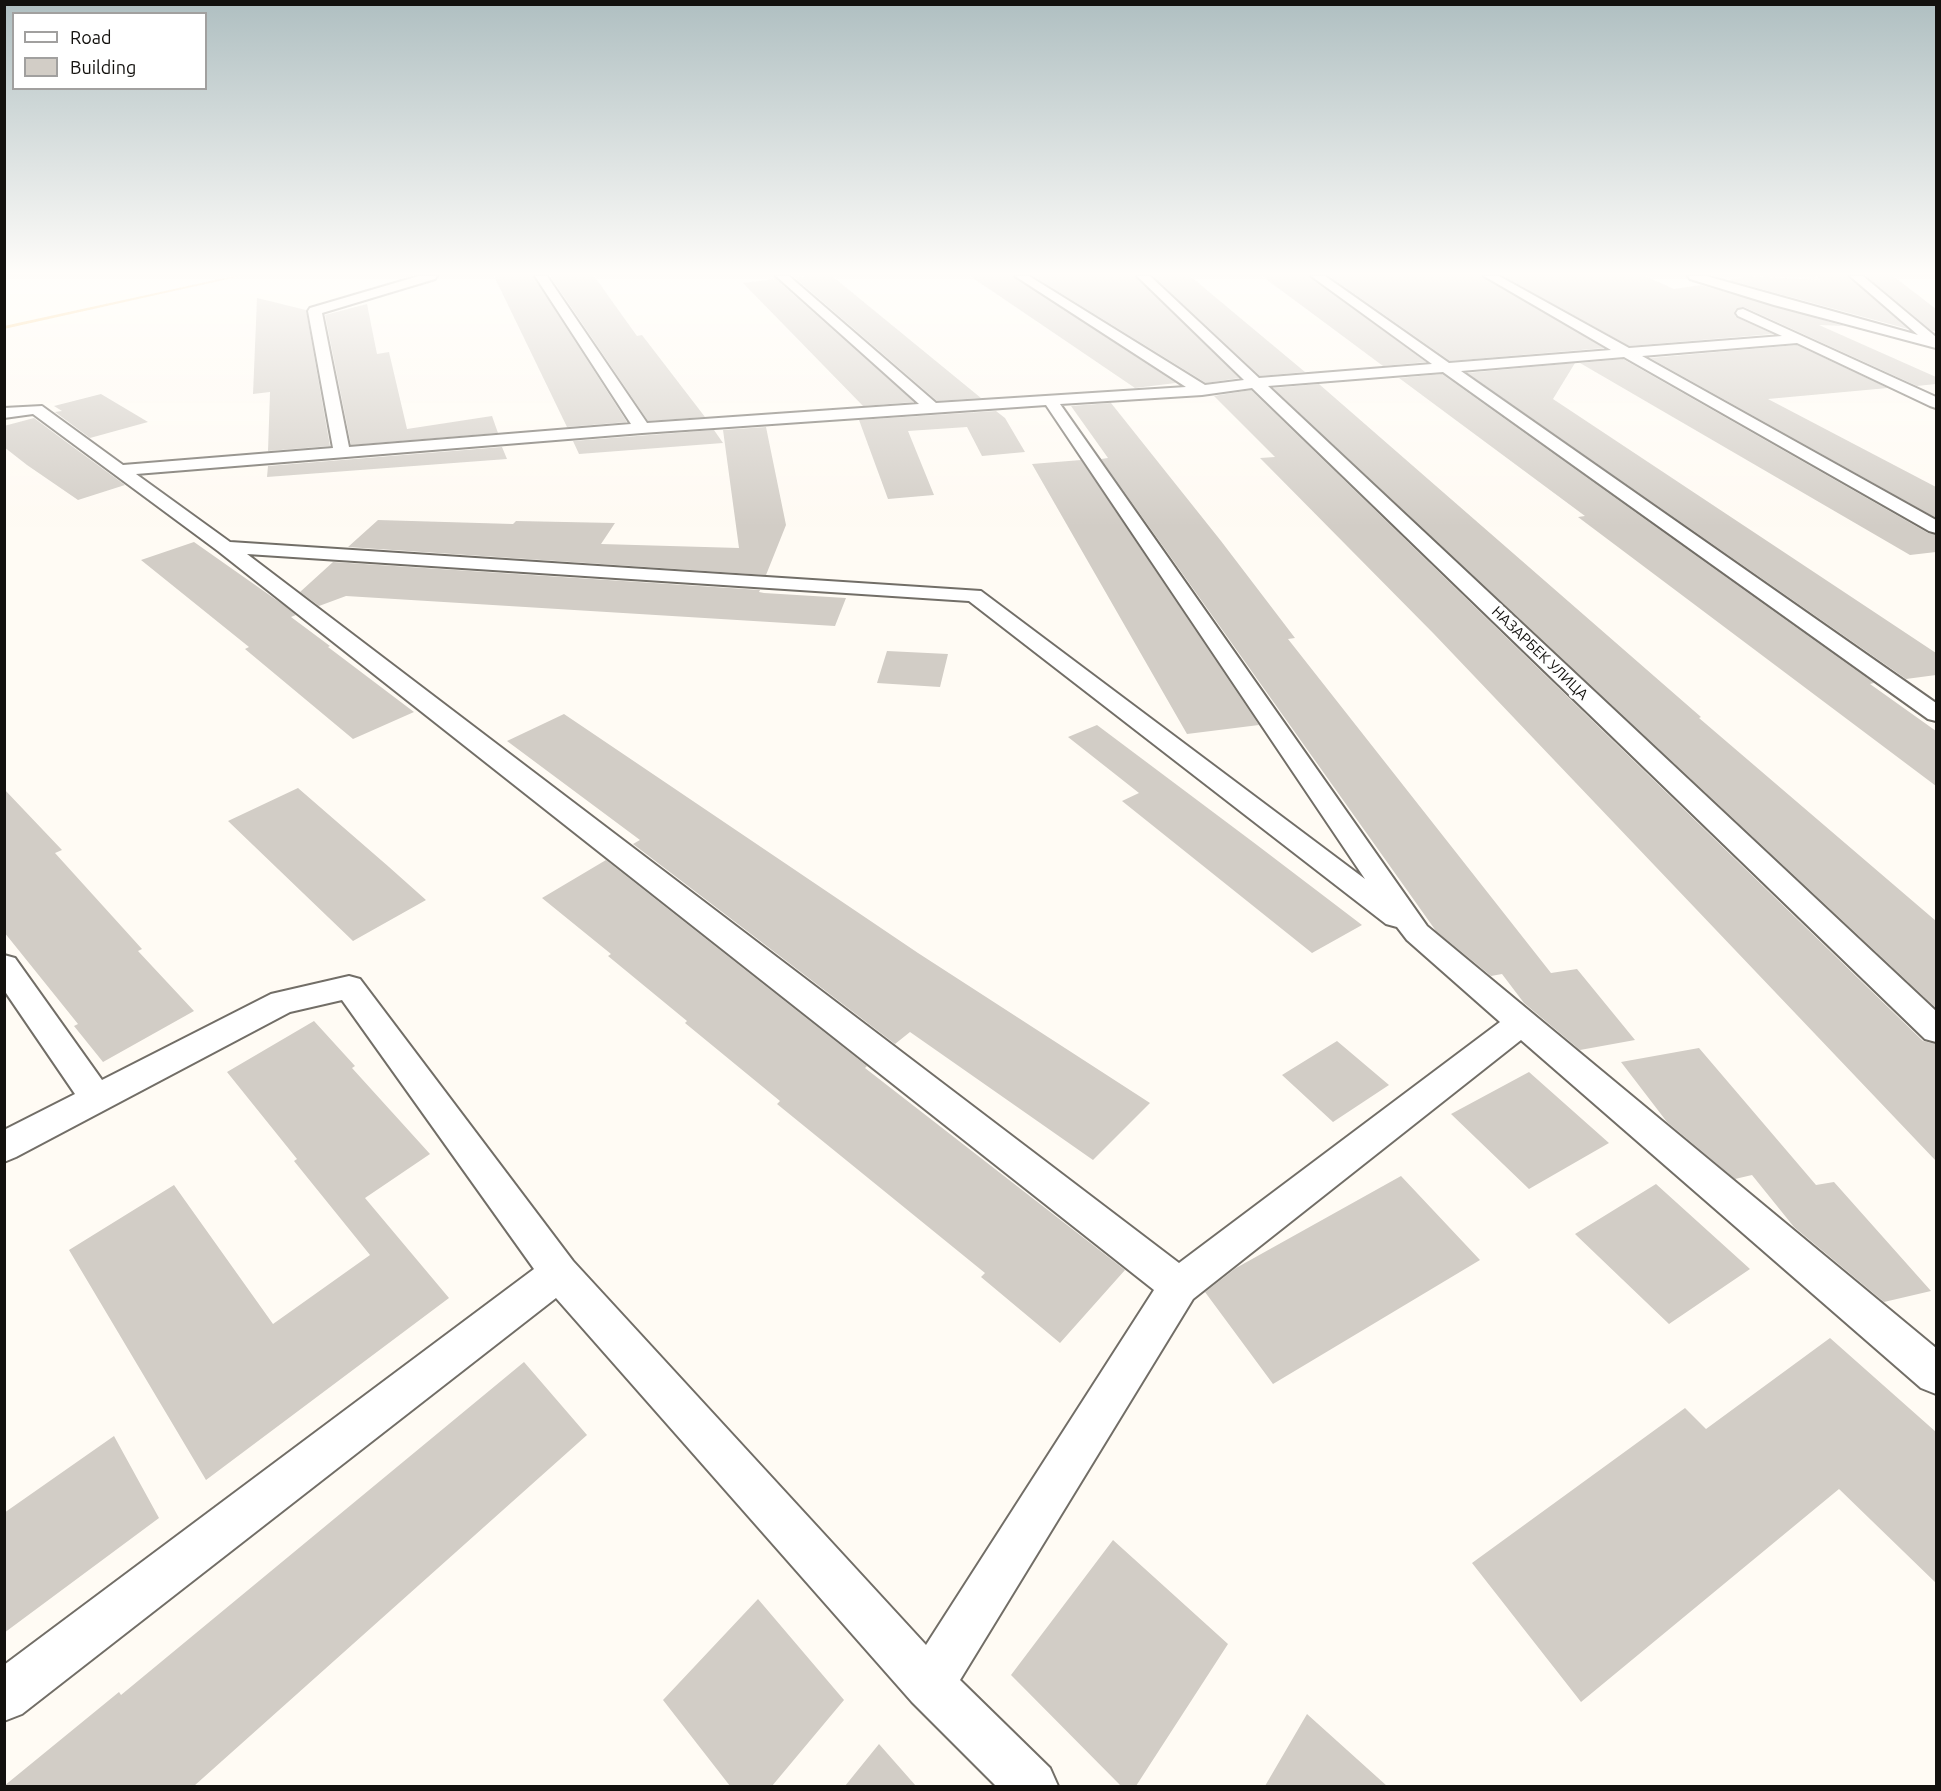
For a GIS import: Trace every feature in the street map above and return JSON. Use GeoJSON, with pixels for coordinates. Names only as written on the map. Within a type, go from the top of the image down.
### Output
{"type":"FeatureCollection","features":[{"type":"Feature","properties":{"kind":"street"},"geometry":{"type":"LineString","coordinates":[[324,360],[342,451]]}},
{"type":"Feature","properties":{"kind":"street"},"geometry":{"type":"LineString","coordinates":[[597,360],[642,428]]}},
{"type":"Feature","properties":{"kind":"street"},"geometry":{"type":"LineString","coordinates":[[877,360],[932,408]]}},
{"type":"Feature","properties":{"kind":"street"},"geometry":{"type":"LineString","coordinates":[[1154,360],[1203,390]]}},
{"type":"Feature","properties":{"kind":"street","name":"НАЗАРБЕК УЛИЦА"},"geometry":{"type":"LineString","coordinates":[[1230,360],[1936,1030]]}},
{"type":"Feature","properties":{"kind":"street"},"geometry":{"type":"LineString","coordinates":[[1435,360],[1936,714]]}},
{"type":"Feature","properties":{"kind":"street"},"geometry":{"type":"LineString","coordinates":[[121,470],[642,428],[1203,390],[1255,383],[1542,360]]}},
{"type":"Feature","properties":{"kind":"street"},"geometry":{"type":"LineString","coordinates":[[1639,360],[1936,527]]}},
{"type":"Feature","properties":{"kind":"street"},"geometry":{"type":"LineString","coordinates":[[1842,360],[1936,403]]}},
{"type":"Feature","properties":{"kind":"street"},"geometry":{"type":"LineString","coordinates":[[1049,399],[1417,933]]}},
{"type":"Feature","properties":{"kind":"street"},"geometry":{"type":"LineString","coordinates":[[4,413],[36,409],[225,547],[1179,1286]]}},
{"type":"Feature","properties":{"kind":"street"},"geometry":{"type":"LineString","coordinates":[[225,547],[974,596],[1417,933],[1936,1374]]}},
{"type":"Feature","properties":{"kind":"street"},"geometry":{"type":"LineString","coordinates":[[4,966],[97,1099]]}},
{"type":"Feature","properties":{"kind":"street"},"geometry":{"type":"LineString","coordinates":[[4,1147],[282,1002],[349,987],[559,1274],[929,1685],[1032,1786]]}},
{"type":"Feature","properties":{"kind":"street"},"geometry":{"type":"LineString","coordinates":[[929,1685],[1179,1286],[1522,1022]]}},
{"type":"Feature","properties":{"kind":"street"},"geometry":{"type":"LineString","coordinates":[[4,1696],[559,1274]]}},
{"type":"Feature","properties":{"kind":"building"},"geometry":{"type":"Polygon","coordinates":[[[254,360],[315,360],[330,446],[268,451],[270,392],[253,394],[254,360]]]}},
{"type":"Feature","properties":{"kind":"building"},"geometry":{"type":"Polygon","coordinates":[[[334,360],[391,360],[407,429],[492,416],[498,433],[351,445],[334,360]]]}},
{"type":"Feature","properties":{"kind":"building"},"geometry":{"type":"Polygon","coordinates":[[[534,360],[587,360],[627,422],[567,427],[534,360]]]}},
{"type":"Feature","properties":{"kind":"building"},"geometry":{"type":"Polygon","coordinates":[[[606,360],[661,360],[705,417],[648,421],[606,360]]]}},
{"type":"Feature","properties":{"kind":"building"},"geometry":{"type":"Polygon","coordinates":[[[818,360],[866,360],[914,402],[863,406],[818,360]]]}},
{"type":"Feature","properties":{"kind":"building"},"geometry":{"type":"Polygon","coordinates":[[[889,360],[934,360],[981,398],[937,401],[889,360]]]}},
{"type":"Feature","properties":{"kind":"building"},"geometry":{"type":"Polygon","coordinates":[[[1093,360],[1140,360],[1176,383],[1135,388],[1093,360]]]}},
{"type":"Feature","properties":{"kind":"building"},"geometry":{"type":"Polygon","coordinates":[[[1168,360],[1220,360],[1239,378],[1206,383],[1168,360]]]}},
{"type":"Feature","properties":{"kind":"building"},"geometry":{"type":"Polygon","coordinates":[[[1242,360],[1290,360],[1305,372],[1260,376],[1242,360]]]}},
{"type":"Feature","properties":{"kind":"building"},"geometry":{"type":"Polygon","coordinates":[[[1374,360],[1423,360],[1426,362],[1383,366],[1374,360]]]}},
{"type":"Feature","properties":{"kind":"building"},"geometry":{"type":"Polygon","coordinates":[[[1624,360],[1928,533],[1936,535],[1936,552],[1910,555],[1580,363],[1624,360]]]}},
{"type":"Feature","properties":{"kind":"building"},"geometry":{"type":"Polygon","coordinates":[[[1653,360],[1828,360],[1888,388],[1768,399],[1936,487],[1936,518],[1653,360]]]}},
{"type":"Feature","properties":{"kind":"building"},"geometry":{"type":"Polygon","coordinates":[[[1859,360],[1897,360],[1936,377],[1936,384],[1917,386],[1859,360]]]}},
{"type":"Feature","properties":{"kind":"building"},"geometry":{"type":"Polygon","coordinates":[[[1575,363],[1553,399],[1936,653],[1936,675],[1906,679],[1467,373],[1575,363]]]}},
{"type":"Feature","properties":{"kind":"building"},"geometry":{"type":"Polygon","coordinates":[[[1442,374],[1874,683],[1870,684],[1936,731],[1936,786],[1578,517],[1585,516],[1399,378],[1442,374]]]}},
{"type":"Feature","properties":{"kind":"building"},"geometry":{"type":"Polygon","coordinates":[[[1319,384],[1701,717],[1699,718],[1936,921],[1936,1008],[1273,388],[1319,384]]]}},
{"type":"Feature","properties":{"kind":"building"},"geometry":{"type":"Polygon","coordinates":[[[1251,390],[1923,1041],[1936,1044],[1936,1161],[1434,634],[1260,458],[1275,457],[1214,396],[1251,390]]]}},
{"type":"Feature","properties":{"kind":"building"},"geometry":{"type":"Polygon","coordinates":[[[101,394],[148,422],[90,438],[55,412],[62,411],[54,406],[101,394]]]}},
{"type":"Feature","properties":{"kind":"building"},"geometry":{"type":"Polygon","coordinates":[[[1111,403],[1295,638],[1288,639],[1551,973],[1577,969],[1635,1040],[1580,1050],[1524,1003],[1502,974],[1491,976],[1436,931],[1101,459],[1108,458],[1071,406],[1111,403]]]}},
{"type":"Feature","properties":{"kind":"building"},"geometry":{"type":"Polygon","coordinates":[[[996,411],[1005,418],[1025,452],[982,456],[967,427],[908,431],[934,495],[888,499],[859,420],[996,411]]]}},
{"type":"Feature","properties":{"kind":"building"},"geometry":{"type":"Polygon","coordinates":[[[34,418],[125,485],[78,500],[27,465],[4,447],[4,426],[34,418]]]}},
{"type":"Feature","properties":{"kind":"building"},"geometry":{"type":"Polygon","coordinates":[[[766,427],[786,525],[766,575],[348,547],[378,520],[513,524],[516,521],[615,523],[601,544],[739,548],[723,430],[766,427]]]}},
{"type":"Feature","properties":{"kind":"building"},"geometry":{"type":"Polygon","coordinates":[[[714,430],[723,443],[579,454],[573,441],[714,430]]]}},
{"type":"Feature","properties":{"kind":"building"},"geometry":{"type":"Polygon","coordinates":[[[502,447],[507,459],[267,477],[268,466],[502,447]]]}},
{"type":"Feature","properties":{"kind":"building"},"geometry":{"type":"Polygon","coordinates":[[[1081,460],[1259,725],[1187,734],[1032,464],[1081,460]]]}},
{"type":"Feature","properties":{"kind":"building"},"geometry":{"type":"Polygon","coordinates":[[[194,542],[285,606],[296,615],[291,617],[414,712],[353,739],[245,649],[249,647],[141,560],[194,542]]]}},
{"type":"Feature","properties":{"kind":"building"},"geometry":{"type":"Polygon","coordinates":[[[333,562],[760,590],[759,592],[764,593],[846,598],[835,626],[346,596],[319,606],[300,592],[333,562]]]}},
{"type":"Feature","properties":{"kind":"building"},"geometry":{"type":"Polygon","coordinates":[[[887,651],[948,654],[940,687],[877,683],[887,651]]]}},
{"type":"Feature","properties":{"kind":"building"},"geometry":{"type":"Polygon","coordinates":[[[564,714],[918,953],[1150,1103],[1093,1160],[910,1032],[895,1044],[633,844],[640,840],[507,741],[564,714]]]}},
{"type":"Feature","properties":{"kind":"building"},"geometry":{"type":"Polygon","coordinates":[[[1097,725],[1362,925],[1312,953],[1122,801],[1139,793],[1068,737],[1097,725]]]}},
{"type":"Feature","properties":{"kind":"building"},"geometry":{"type":"Polygon","coordinates":[[[298,788],[426,900],[353,941],[228,821],[298,788]]]}},
{"type":"Feature","properties":{"kind":"building"},"geometry":{"type":"Polygon","coordinates":[[[4,789],[62,850],[55,853],[142,949],[138,951],[194,1011],[103,1062],[74,1026],[78,1024],[4,932],[4,789]]]}},
{"type":"Feature","properties":{"kind":"building"},"geometry":{"type":"Polygon","coordinates":[[[606,860],[867,1066],[865,1068],[1125,1270],[1060,1343],[981,1277],[985,1273],[777,1104],[780,1101],[685,1023],[687,1021],[608,956],[611,954],[542,898],[606,860]]]}},
{"type":"Feature","properties":{"kind":"building"},"geometry":{"type":"Polygon","coordinates":[[[314,1021],[355,1066],[352,1068],[430,1154],[365,1198],[449,1298],[206,1480],[69,1250],[174,1185],[273,1324],[370,1255],[294,1161],[297,1159],[227,1072],[314,1021]]]}},
{"type":"Feature","properties":{"kind":"building"},"geometry":{"type":"Polygon","coordinates":[[[1337,1041],[1389,1085],[1333,1122],[1282,1075],[1337,1041]]]}},
{"type":"Feature","properties":{"kind":"building"},"geometry":{"type":"Polygon","coordinates":[[[1699,1048],[1816,1185],[1834,1182],[1931,1291],[1884,1302],[1794,1227],[1752,1175],[1735,1179],[1667,1122],[1621,1062],[1699,1048]]]}},
{"type":"Feature","properties":{"kind":"building"},"geometry":{"type":"Polygon","coordinates":[[[1529,1072],[1609,1143],[1529,1189],[1451,1114],[1529,1072]]]}},
{"type":"Feature","properties":{"kind":"building"},"geometry":{"type":"Polygon","coordinates":[[[1401,1176],[1480,1260],[1273,1384],[1205,1292],[1236,1268],[1401,1176]]]}},
{"type":"Feature","properties":{"kind":"building"},"geometry":{"type":"Polygon","coordinates":[[[1656,1184],[1750,1269],[1669,1324],[1575,1234],[1656,1184]]]}},
{"type":"Feature","properties":{"kind":"building"},"geometry":{"type":"Polygon","coordinates":[[[1830,1338],[1936,1432],[1936,1583],[1839,1489],[1581,1702],[1472,1563],[1685,1408],[1706,1429],[1830,1338]]]}},
{"type":"Feature","properties":{"kind":"building"},"geometry":{"type":"Polygon","coordinates":[[[524,1362],[587,1435],[194,1786],[4,1786],[119,1692],[121,1695],[524,1362]]]}},
{"type":"Feature","properties":{"kind":"building"},"geometry":{"type":"Polygon","coordinates":[[[114,1436],[159,1518],[4,1633],[4,1513],[114,1436]]]}},
{"type":"Feature","properties":{"kind":"building"},"geometry":{"type":"Polygon","coordinates":[[[1113,1540],[1228,1644],[1136,1786],[1121,1786],[1011,1675],[1113,1540]]]}},
{"type":"Feature","properties":{"kind":"building"},"geometry":{"type":"Polygon","coordinates":[[[758,1599],[844,1700],[772,1786],[730,1786],[663,1700],[758,1599]]]}},
{"type":"Feature","properties":{"kind":"building"},"geometry":{"type":"Polygon","coordinates":[[[1307,1714],[1387,1786],[1265,1786],[1307,1714]]]}},
{"type":"Feature","properties":{"kind":"building"},"geometry":{"type":"Polygon","coordinates":[[[879,1744],[916,1786],[845,1786],[879,1744]]]}}]}
